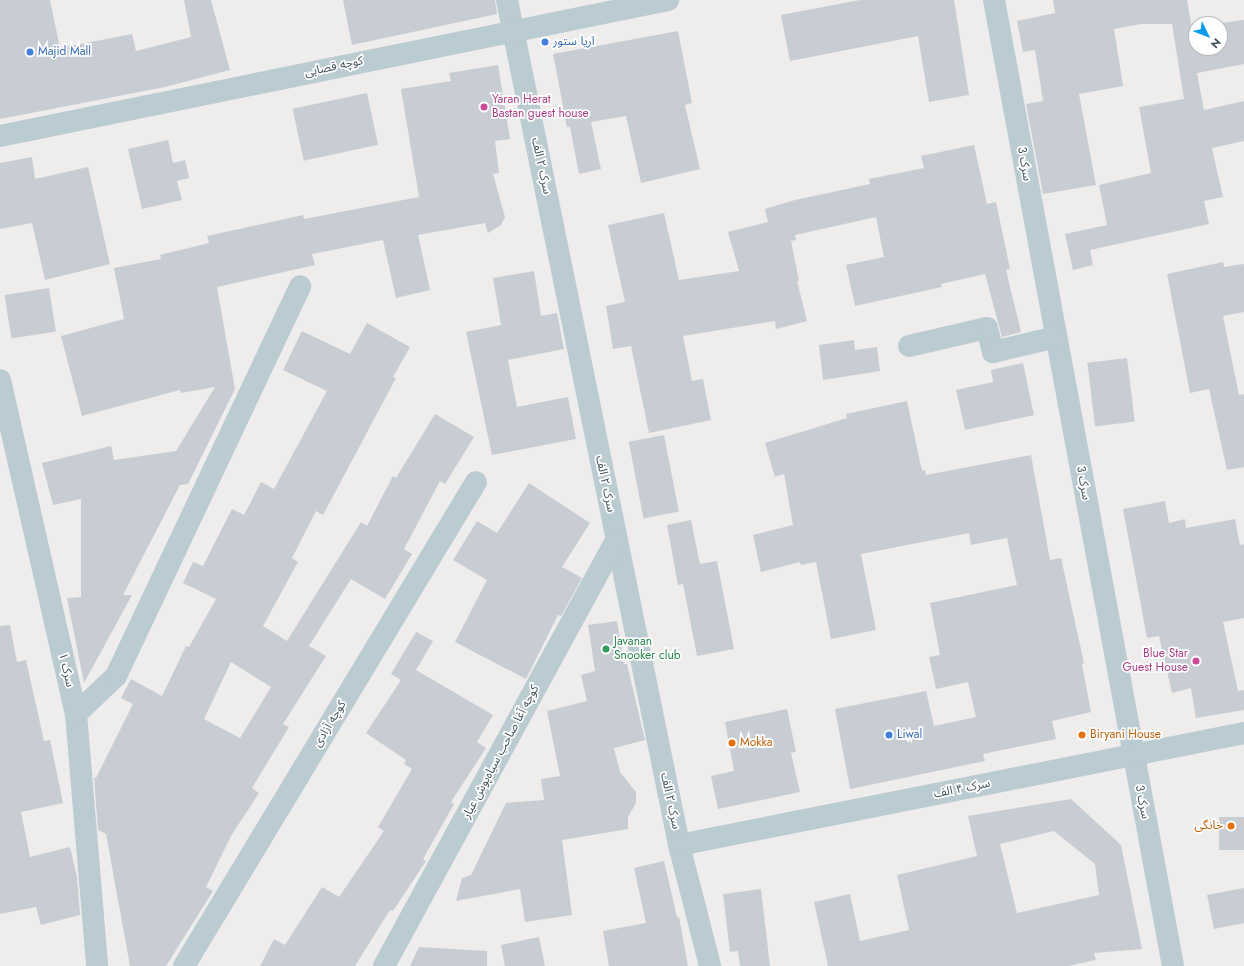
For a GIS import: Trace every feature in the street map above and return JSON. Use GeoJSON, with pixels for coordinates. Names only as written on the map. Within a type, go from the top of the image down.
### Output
{"type":"FeatureCollection","features":[{"type":"Feature","properties":{"kind":"street","name":"سرک ۲ الف"},"geometry":{"type":"LineString","coordinates":[[507,0],[679,845],[710,966]]}},
{"type":"Feature","properties":{"kind":"street","name":"کوچه قصابی"},"geometry":{"type":"LineString","coordinates":[[0,136],[513,30],[668,0]]}},
{"type":"Feature","properties":{"kind":"street","name":"سرک 3"},"geometry":{"type":"LineString","coordinates":[[994,0],[1173,966]]}},
{"type":"Feature","properties":{"kind":"street"},"geometry":{"type":"LineString","coordinates":[[76,714],[116,676],[300,286]]}},
{"type":"Feature","properties":{"kind":"street"},"geometry":{"type":"LineString","coordinates":[[909,346],[987,328],[993,352],[1056,337]]}},
{"type":"Feature","properties":{"kind":"street","name":"سرک ۱"},"geometry":{"type":"LineString","coordinates":[[0,380],[76,714],[97,966]]}},
{"type":"Feature","properties":{"kind":"street","name":"کوچه آزادی"},"geometry":{"type":"LineString","coordinates":[[184,966],[476,482]]}},
{"type":"Feature","properties":{"kind":"street","name":"کوچه آغا صاحب سیاه‌پوش عیار"},"geometry":{"type":"LineString","coordinates":[[384,966],[617,538]]}},
{"type":"Feature","properties":{"kind":"street","name":"سرک ۴ الف"},"geometry":{"type":"LineString","coordinates":[[679,845],[1244,733]]}},
{"type":"Feature","properties":{"kind":"building"},"geometry":{"type":"Polygon","coordinates":[[[0,0],[50,0],[60,48],[132,34],[136,51],[191,37],[184,0],[211,0],[230,70],[165,87],[0,119],[0,0]]]}},
{"type":"Feature","properties":{"kind":"building"},"geometry":{"type":"Polygon","coordinates":[[[343,0],[495,0],[497,14],[352,45],[343,0]]]}},
{"type":"Feature","properties":{"kind":"building"},"geometry":{"type":"Polygon","coordinates":[[[860,0],[954,0],[969,95],[929,102],[918,36],[790,61],[781,15],[860,0]]]}},
{"type":"Feature","properties":{"kind":"building"},"geometry":{"type":"Polygon","coordinates":[[[1053,0],[1187,0],[1190,16],[1188,16],[1188,56],[1228,56],[1228,22],[1244,20],[1244,64],[1197,73],[1204,110],[1244,101],[1244,141],[1212,148],[1223,197],[1204,201],[1209,224],[1090,250],[1093,265],[1073,270],[1065,234],[1107,225],[1099,185],[1151,173],[1139,107],[1184,99],[1172,24],[1141,24],[1114,29],[1123,86],[1079,94],[1096,185],[1043,194],[1026,104],[1043,101],[1035,50],[1023,52],[1017,21],[1055,13],[1053,0]]]}},
{"type":"Feature","properties":{"kind":"building"},"geometry":{"type":"Polygon","coordinates":[[[678,31],[692,103],[685,105],[700,169],[641,183],[626,116],[591,122],[601,169],[579,174],[570,127],[567,127],[553,54],[678,31]]]}},
{"type":"Feature","properties":{"kind":"building"},"geometry":{"type":"Polygon","coordinates":[[[498,65],[510,139],[495,141],[499,173],[493,174],[505,217],[501,225],[488,233],[485,223],[418,235],[430,290],[396,298],[383,240],[312,254],[315,265],[217,287],[235,389],[188,484],[180,485],[123,595],[132,595],[84,683],[67,598],[81,597],[81,499],[53,505],[42,463],[111,446],[114,460],[176,451],[215,387],[181,393],[180,390],[82,416],[61,336],[124,319],[114,268],[161,259],[160,255],[209,243],[207,236],[303,215],[304,219],[419,197],[401,89],[451,81],[449,73],[498,65]]]}},
{"type":"Feature","properties":{"kind":"building"},"geometry":{"type":"Polygon","coordinates":[[[367,93],[378,145],[304,161],[293,109],[367,93]]]}},
{"type":"Feature","properties":{"kind":"building"},"geometry":{"type":"Polygon","coordinates":[[[168,140],[173,163],[185,160],[189,178],[177,181],[182,200],[142,209],[128,149],[168,140]]]}},
{"type":"Feature","properties":{"kind":"building"},"geometry":{"type":"Polygon","coordinates":[[[974,145],[987,204],[996,202],[1010,269],[1006,270],[1021,332],[1002,337],[985,274],[941,284],[942,287],[855,306],[846,265],[884,257],[876,217],[795,235],[796,240],[791,241],[799,281],[797,281],[807,321],[776,329],[775,321],[683,336],[692,381],[703,379],[711,420],[649,433],[631,346],[613,349],[606,306],[625,302],[608,225],[664,213],[679,280],[739,271],[728,232],[768,222],[765,209],[795,200],[870,184],[869,179],[924,168],[921,156],[974,145]]]}},
{"type":"Feature","properties":{"kind":"building"},"geometry":{"type":"Polygon","coordinates":[[[32,157],[35,179],[88,167],[110,264],[45,280],[32,223],[0,229],[0,163],[32,157]]]}},
{"type":"Feature","properties":{"kind":"building"},"geometry":{"type":"Polygon","coordinates":[[[1223,262],[1224,267],[1244,264],[1244,312],[1223,316],[1239,395],[1244,394],[1244,467],[1227,470],[1209,389],[1190,393],[1167,274],[1223,262]]]}},
{"type":"Feature","properties":{"kind":"building"},"geometry":{"type":"Polygon","coordinates":[[[534,271],[541,316],[557,313],[564,349],[508,360],[517,407],[568,397],[576,439],[492,455],[466,332],[501,325],[493,278],[534,271]]]}},
{"type":"Feature","properties":{"kind":"building"},"geometry":{"type":"Polygon","coordinates":[[[49,288],[56,331],[11,338],[5,295],[49,288]]]}},
{"type":"Feature","properties":{"kind":"building"},"geometry":{"type":"Polygon","coordinates":[[[367,323],[410,347],[393,377],[396,378],[323,515],[316,511],[292,558],[298,562],[263,626],[287,641],[361,522],[367,526],[393,476],[396,478],[435,414],[474,437],[445,484],[440,481],[404,549],[412,554],[385,599],[351,579],[309,646],[326,656],[283,724],[289,727],[252,788],[259,793],[231,836],[206,887],[213,891],[166,966],[130,966],[106,834],[98,830],[94,777],[96,778],[133,704],[121,698],[131,679],[162,696],[186,646],[189,647],[216,599],[183,583],[193,562],[203,566],[232,509],[244,515],[261,482],[274,489],[327,391],[283,370],[302,331],[350,354],[367,323]],[[231,662],[204,719],[240,738],[271,687],[231,662]]]}},
{"type":"Feature","properties":{"kind":"building"},"geometry":{"type":"Polygon","coordinates":[[[854,340],[855,350],[877,347],[880,371],[823,380],[819,345],[854,340]]]}},
{"type":"Feature","properties":{"kind":"building"},"geometry":{"type":"Polygon","coordinates":[[[1127,358],[1135,422],[1095,426],[1087,363],[1127,358]]]}},
{"type":"Feature","properties":{"kind":"building"},"geometry":{"type":"Polygon","coordinates":[[[1023,363],[1034,415],[965,430],[956,390],[993,382],[991,370],[1023,363]]]}},
{"type":"Feature","properties":{"kind":"building"},"geometry":{"type":"Polygon","coordinates":[[[907,401],[922,471],[925,470],[926,475],[1031,455],[1050,560],[1061,558],[1084,663],[1082,664],[1091,712],[1052,721],[1056,739],[983,754],[985,761],[850,789],[835,709],[926,691],[934,726],[976,717],[968,682],[936,689],[929,657],[940,655],[930,603],[1017,585],[1007,538],[971,545],[969,533],[861,554],[876,630],[831,639],[816,562],[801,565],[800,562],[761,572],[753,535],[793,525],[784,474],[775,477],[765,443],[847,418],[846,414],[907,401]]]}},
{"type":"Feature","properties":{"kind":"building"},"geometry":{"type":"Polygon","coordinates":[[[664,435],[679,512],[644,518],[629,442],[664,435]]]}},
{"type":"Feature","properties":{"kind":"building"},"geometry":{"type":"Polygon","coordinates":[[[529,483],[590,523],[562,567],[582,578],[561,616],[558,615],[526,679],[455,642],[487,580],[453,560],[477,521],[497,533],[529,483]]]}},
{"type":"Feature","properties":{"kind":"building"},"geometry":{"type":"Polygon","coordinates":[[[1165,501],[1169,523],[1185,519],[1186,528],[1235,519],[1240,545],[1244,544],[1244,618],[1223,622],[1238,691],[1244,690],[1244,710],[1196,718],[1191,688],[1172,693],[1159,636],[1147,638],[1123,509],[1165,501]]]}},
{"type":"Feature","properties":{"kind":"building"},"geometry":{"type":"Polygon","coordinates":[[[691,520],[700,564],[717,561],[734,649],[697,656],[683,584],[678,585],[667,525],[691,520]]]}},
{"type":"Feature","properties":{"kind":"building"},"geometry":{"type":"Polygon","coordinates":[[[617,621],[624,664],[627,664],[645,740],[614,748],[620,772],[636,792],[636,803],[628,817],[628,829],[562,840],[572,915],[525,922],[520,889],[456,901],[462,878],[471,875],[506,803],[544,800],[541,779],[560,776],[547,711],[587,701],[581,675],[595,671],[588,625],[617,621]]]}},
{"type":"Feature","properties":{"kind":"building"},"geometry":{"type":"Polygon","coordinates":[[[10,625],[17,662],[26,660],[44,741],[50,740],[63,803],[21,812],[30,857],[70,847],[77,877],[80,915],[41,925],[36,907],[0,914],[0,626],[10,625]]]}},
{"type":"Feature","properties":{"kind":"building"},"geometry":{"type":"Polygon","coordinates":[[[416,632],[433,641],[416,670],[493,715],[477,742],[486,748],[451,802],[454,804],[423,859],[426,861],[393,911],[390,910],[355,966],[260,966],[274,939],[285,945],[322,887],[339,897],[384,831],[378,827],[412,769],[404,764],[406,760],[366,733],[401,680],[391,674],[416,632]]]}},
{"type":"Feature","properties":{"kind":"building"},"geometry":{"type":"Polygon","coordinates":[[[787,709],[796,752],[791,753],[800,792],[718,809],[711,776],[734,771],[725,722],[787,709]]]}},
{"type":"Feature","properties":{"kind":"building"},"geometry":{"type":"Polygon","coordinates":[[[1071,799],[1121,845],[1142,949],[1094,953],[1096,960],[1068,966],[828,966],[814,902],[850,894],[860,941],[909,930],[897,875],[977,856],[968,816],[1071,799]],[[1054,831],[1000,844],[1017,913],[1099,895],[1095,864],[1054,831]]]}},
{"type":"Feature","properties":{"kind":"building"},"geometry":{"type":"Polygon","coordinates":[[[1219,817],[1244,817],[1244,850],[1219,850],[1219,817]]]}},
{"type":"Feature","properties":{"kind":"building"},"geometry":{"type":"Polygon","coordinates":[[[664,861],[677,917],[679,917],[688,966],[609,966],[603,931],[646,923],[634,868],[664,861]]]}},
{"type":"Feature","properties":{"kind":"building"},"geometry":{"type":"Polygon","coordinates":[[[1244,888],[1244,923],[1214,929],[1207,895],[1244,888]]]}},
{"type":"Feature","properties":{"kind":"building"},"geometry":{"type":"Polygon","coordinates":[[[761,889],[770,966],[740,966],[738,951],[730,952],[723,894],[761,889]]]}},
{"type":"Feature","properties":{"kind":"building"},"geometry":{"type":"Polygon","coordinates":[[[539,937],[545,966],[505,966],[501,945],[539,937]]]}},
{"type":"Feature","properties":{"kind":"building"},"geometry":{"type":"Polygon","coordinates":[[[419,947],[487,951],[487,966],[410,966],[419,947]]]}},
{"type":"Feature","properties":{"kind":"place","name":"آریا ستور"},"geometry":{"type":"Point","coordinates":[545,42]}},
{"type":"Feature","properties":{"kind":"place","name":"Majid Mall"},"geometry":{"type":"Point","coordinates":[30,52]}},
{"type":"Feature","properties":{"kind":"place","name":"Yaran Herat Bastan guest house"},"geometry":{"type":"Point","coordinates":[484,107]}},
{"type":"Feature","properties":{"kind":"place","name":"Javanan Snooker club"},"geometry":{"type":"Point","coordinates":[606,649]}},
{"type":"Feature","properties":{"kind":"place","name":"Blue Star Guest House"},"geometry":{"type":"Point","coordinates":[1196,661]}},
{"type":"Feature","properties":{"kind":"place","name":"Liwal"},"geometry":{"type":"Point","coordinates":[889,735]}},
{"type":"Feature","properties":{"kind":"place","name":"Biryani House"},"geometry":{"type":"Point","coordinates":[1082,735]}},
{"type":"Feature","properties":{"kind":"place","name":"Mokka"},"geometry":{"type":"Point","coordinates":[732,743]}},
{"type":"Feature","properties":{"kind":"place","name":"خانگی"},"geometry":{"type":"Point","coordinates":[1231,826]}}]}
